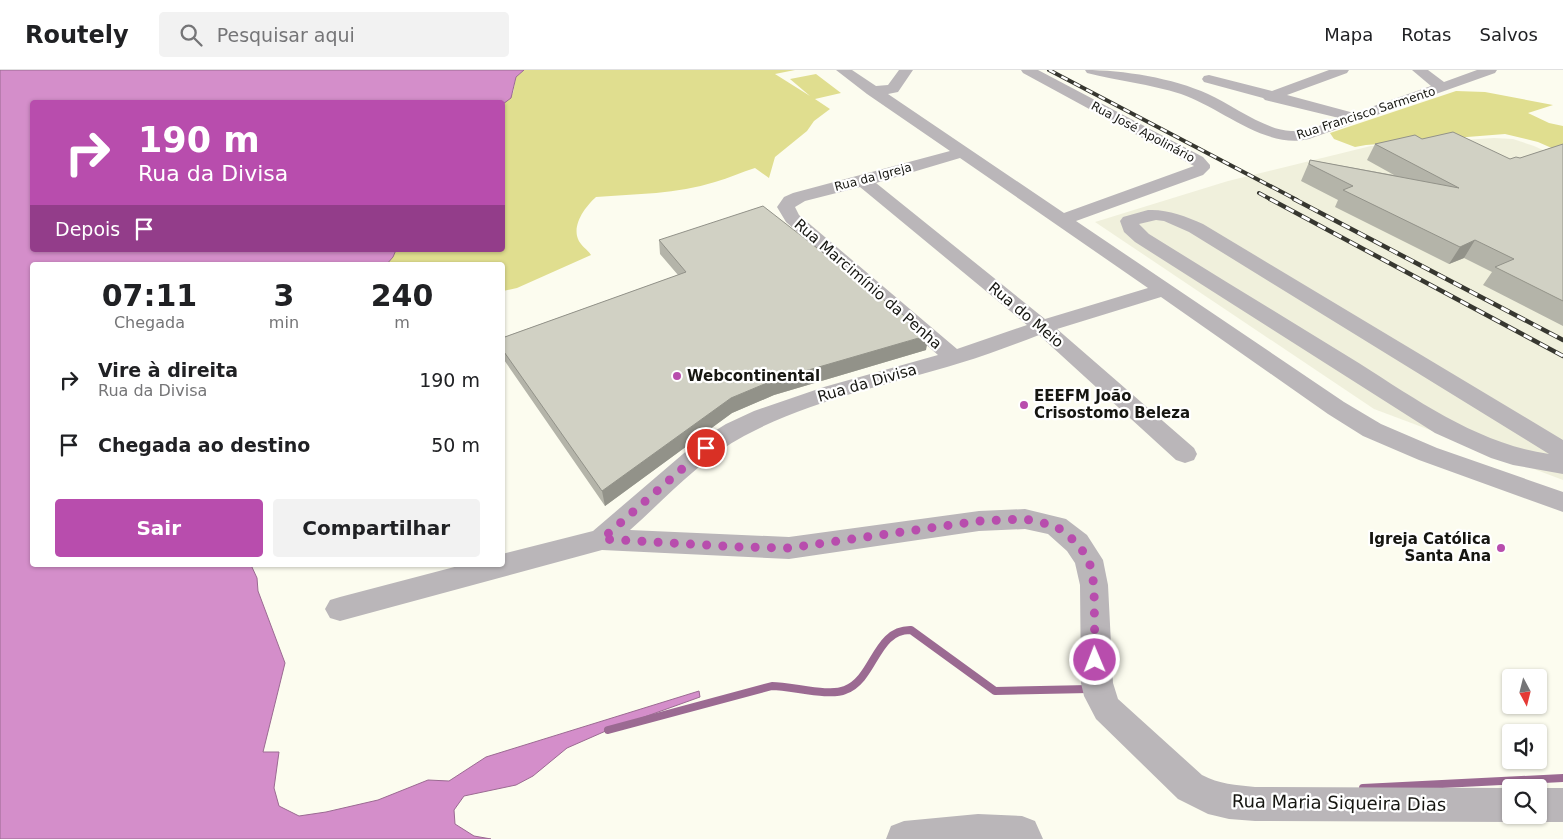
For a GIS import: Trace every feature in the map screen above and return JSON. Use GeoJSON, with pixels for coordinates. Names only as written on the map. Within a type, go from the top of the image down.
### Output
{"type":"FeatureCollection","features":[{"type":"Feature","properties":{"kind":"street"},"geometry":{"type":"LineString","coordinates":[[843,70],[870,85],[893,89],[918,122]]}},
{"type":"Feature","properties":{"kind":"street"},"geometry":{"type":"LineString","coordinates":[[847,70],[918,122],[1336,408],[1372,430],[1428,454],[1563,502]]}},
{"type":"Feature","properties":{"kind":"street"},"geometry":{"type":"LineString","coordinates":[[870,85],[900,70]]}},
{"type":"Feature","properties":{"kind":"street"},"geometry":{"type":"LineString","coordinates":[[893,89],[906,70]]}},
{"type":"Feature","properties":{"kind":"street","name":"Rua José Apolinário"},"geometry":{"type":"LineString","coordinates":[[1028,70],[1197,160],[1202,165],[1202,168],[1197,171],[1061,220]]}},
{"type":"Feature","properties":{"kind":"street","name":"Rua Francisco Sarmento"},"geometry":{"type":"LineString","coordinates":[[1092,70],[1200,95],[1283,136],[1304,136],[1490,70]]}},
{"type":"Feature","properties":{"kind":"street"},"geometry":{"type":"LineString","coordinates":[[1186,91],[1227,70]]}},
{"type":"Feature","properties":{"kind":"street"},"geometry":{"type":"LineString","coordinates":[[1270,97],[1342,70]]}},
{"type":"Feature","properties":{"kind":"street"},"geometry":{"type":"LineString","coordinates":[[1419,70],[1442,87]]}},
{"type":"Feature","properties":{"kind":"street"},"geometry":{"type":"LineString","coordinates":[[1209,79],[1270,97],[1355,118]]}},
{"type":"Feature","properties":{"kind":"street","name":"Rua da Igreja"},"geometry":{"type":"LineString","coordinates":[[786,206],[790,201],[799,197],[863,181],[962,152]]}},
{"type":"Feature","properties":{"kind":"street","name":"Rua do Meio"},"geometry":{"type":"LineString","coordinates":[[863,181],[1042,327],[1185,454]]}},
{"type":"Feature","properties":{"kind":"street","name":"Rua Marcimínio da Penha"},"geometry":{"type":"LineString","coordinates":[[786,206],[792,218],[954,358]]}},
{"type":"Feature","properties":{"kind":"street"},"geometry":{"type":"LineString","coordinates":[[1563,451],[1196,228],[1170,216],[1156,214],[1142,216],[1129,221],[1131,228],[1142,238],[1444,427],[1500,452],[1522,459],[1563,466]]}},
{"type":"Feature","properties":{"kind":"street","name":"Rua da Divisa"},"geometry":{"type":"LineString","coordinates":[[602,539],[706,448],[735,430],[791,405],[954,358],[1042,327],[1164,290]]}},
{"type":"Feature","properties":{"kind":"street","name":"Rua Maria Siqueira Dias"},"geometry":{"type":"LineString","coordinates":[[505,565],[602,539],[789,548],[979,521],[1025,519],[1056,526],[1077,543],[1089,560],[1094,585],[1095,660],[1100,696],[1107,709],[1190,787],[1208,797],[1228,802],[1255,804],[1502,805]]}},
{"type":"Feature","properties":{"kind":"street","name":"Rua Maria Siqueira Dias"},"geometry":{"type":"LineString","coordinates":[[340,609],[497,567]]}},
{"type":"Feature","properties":{"kind":"street"},"geometry":{"type":"LineString","coordinates":[[1547,805],[1563,805]]}},
{"type":"Feature","properties":{"kind":"street"},"geometry":{"type":"LineString","coordinates":[[904,839],[978,832],[1022,834],[1025,839]]}},
{"type":"Feature","properties":{"kind":"shaded area"},"geometry":{"type":"Polygon","coordinates":[[[0,70],[524,70],[516,77],[511,98],[505,102],[505,100],[30,100],[30,252],[395,252],[389,262],[30,262],[30,567],[252,567],[257,578],[258,591],[285,663],[263,752],[279,752],[274,788],[279,806],[299,816],[378,800],[428,780],[449,781],[486,757],[699,691],[700,697],[608,730],[567,748],[533,776],[516,785],[464,796],[454,810],[455,824],[474,836],[491,839],[0,839],[0,70]]]}},
{"type":"Feature","properties":{"kind":"shaded area"},"geometry":{"type":"Polygon","coordinates":[[[524,70],[795,70],[775,74],[810,96],[790,79],[816,74],[841,93],[815,99],[830,109],[775,157],[769,178],[755,168],[715,182],[686,189],[596,197],[584,210],[577,227],[579,241],[591,255],[517,288],[505,291],[505,262],[388,262],[395,252],[505,252],[505,102],[513,93],[516,77],[524,70]]]}},
{"type":"Feature","properties":{"kind":"shaded area"},"geometry":{"type":"Polygon","coordinates":[[[1456,91],[1485,92],[1553,105],[1528,113],[1549,123],[1563,126],[1563,153],[1538,142],[1505,134],[1355,147],[1334,139],[1330,133],[1456,91]]]}},
{"type":"Feature","properties":{"kind":"shaded area"},"geometry":{"type":"Polygon","coordinates":[[[1494,138],[1513,139],[1563,159],[1563,480],[1374,409],[1095,222],[1228,181],[1371,146],[1494,138]]]}},
{"type":"Feature","properties":{"kind":"building"},"geometry":{"type":"Polygon","coordinates":[[[1453,132],[1510,159],[1520,158],[1563,144],[1563,301],[1495,267],[1514,259],[1475,240],[1460,247],[1343,190],[1353,186],[1309,164],[1310,160],[1459,188],[1375,144],[1415,135],[1422,139],[1453,132]]]}},
{"type":"Feature","properties":{"kind":"building","name":"Webcontinental"},"geometry":{"type":"Polygon","coordinates":[[[763,206],[929,335],[774,380],[731,398],[602,491],[505,353],[505,337],[686,272],[659,240],[763,206]]]}},
{"type":"Feature","properties":{"kind":"waterway"},"geometry":{"type":"LineString","coordinates":[[608,730],[772,686],[820,692],[845,690],[863,676],[890,637],[899,632],[911,630],[995,691],[1089,689]]}},
{"type":"Feature","properties":{"kind":"waterway"},"geometry":{"type":"LineString","coordinates":[[1363,788],[1563,778]]}},
{"type":"Feature","properties":{"kind":"railway"},"geometry":{"type":"LineString","coordinates":[[1049,70],[1297,200]]}},
{"type":"Feature","properties":{"kind":"railway"},"geometry":{"type":"LineString","coordinates":[[1259,193],[1272,200]]}},
{"type":"Feature","properties":{"kind":"railway"},"geometry":{"type":"LineString","coordinates":[[1270,199],[1563,356]]}},
{"type":"Feature","properties":{"kind":"railway"},"geometry":{"type":"LineString","coordinates":[[1294,199],[1563,340]]}},
{"type":"Feature","properties":{"kind":"place","name":"Webcontinental"},"geometry":{"type":"Point","coordinates":[677,376]}},
{"type":"Feature","properties":{"kind":"place","name":"EEEFM João Crisostomo Beleza"},"geometry":{"type":"Point","coordinates":[1024,405]}},
{"type":"Feature","properties":{"kind":"place","name":"Igreja Católica Santa Ana"},"geometry":{"type":"Point","coordinates":[1501,548]}},
{"type":"Feature","properties":{"kind":"route"},"geometry":{"type":"LineString","coordinates":[[706,448],[602,539],[789,548],[979,521],[1025,519],[1056,526],[1077,543],[1089,560],[1094,585],[1095,660]]}}]}
